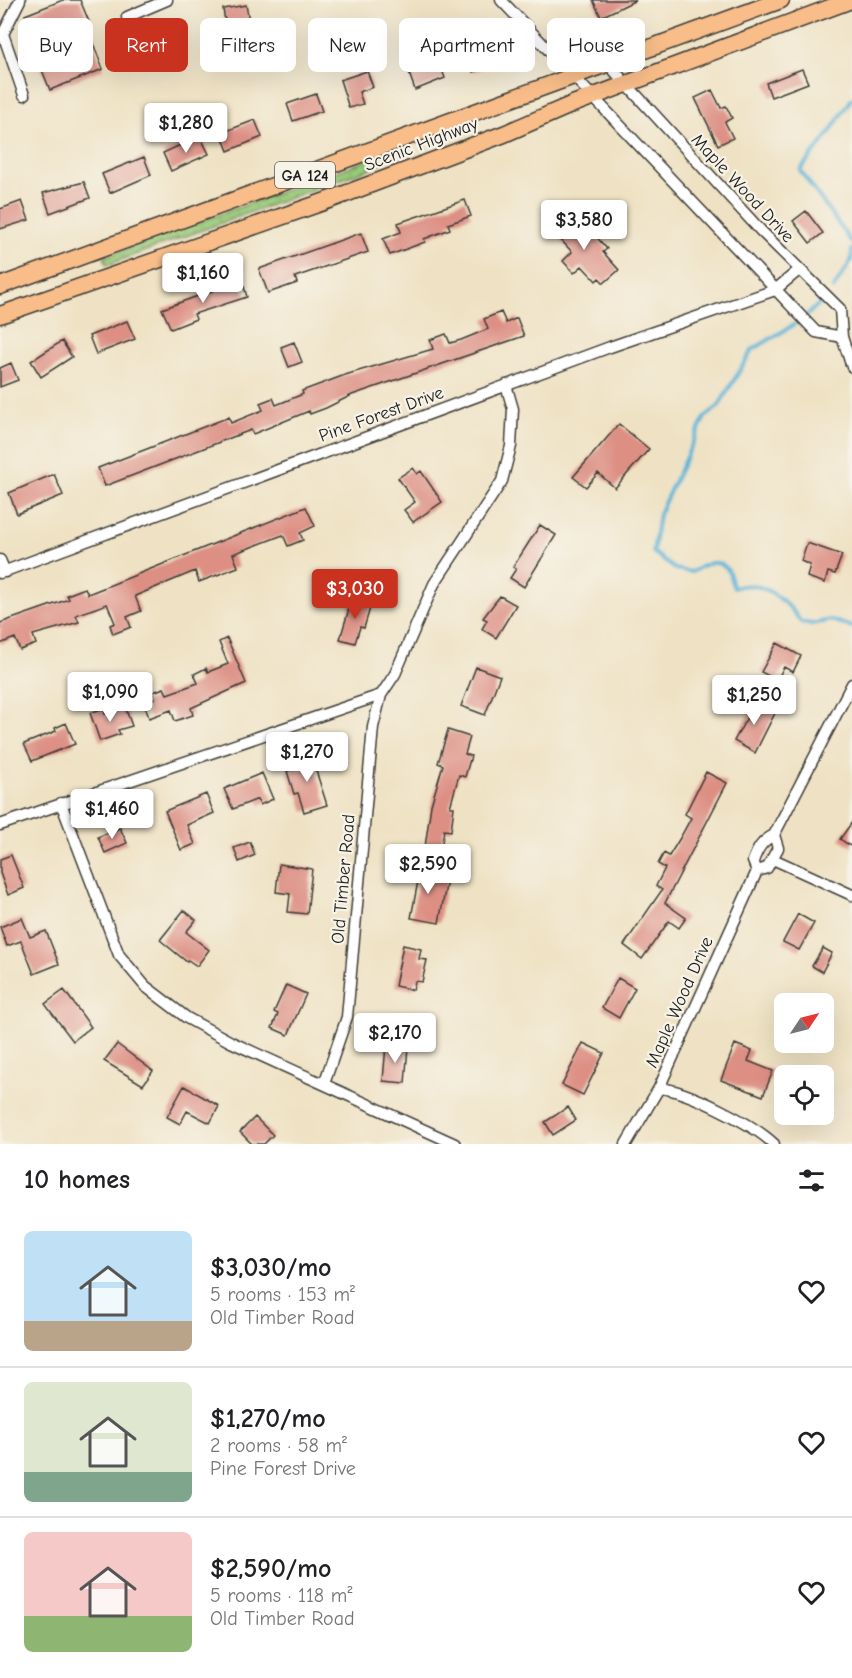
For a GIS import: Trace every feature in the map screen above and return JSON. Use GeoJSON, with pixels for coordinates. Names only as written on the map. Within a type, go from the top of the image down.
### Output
{"type":"FeatureCollection","features":[{"type":"Feature","properties":{"kind":"highway","name":"Scenic Highway"},"geometry":{"type":"LineString","coordinates":[[645,50],[781,0]]}},
{"type":"Feature","properties":{"kind":"highway","name":"Scenic Highway"},"geometry":{"type":"LineString","coordinates":[[0,315],[329,200],[592,97],[851,0]]}},
{"type":"Feature","properties":{"kind":"highway","name":"Scenic Highway"},"geometry":{"type":"LineString","coordinates":[[0,286],[586,72]]}},
{"type":"Feature","properties":{"kind":"street"},"geometry":{"type":"LineString","coordinates":[[20,0],[3,34],[24,95]]}},
{"type":"Feature","properties":{"kind":"street"},"geometry":{"type":"LineString","coordinates":[[128,17],[167,0]]}},
{"type":"Feature","properties":{"kind":"street"},"geometry":{"type":"LineString","coordinates":[[501,0],[816,332],[842,337],[852,324]]}},
{"type":"Feature","properties":{"kind":"street","name":"Maple Wood Drive"},"geometry":{"type":"LineString","coordinates":[[615,72],[799,270],[840,309],[842,337],[852,367]]}},
{"type":"Feature","properties":{"kind":"street"},"geometry":{"type":"LineString","coordinates":[[775,290],[799,270]]}},
{"type":"Feature","properties":{"kind":"street","name":"Pine Forest Drive"},"geometry":{"type":"LineString","coordinates":[[2,572],[506,385],[775,290]]}},
{"type":"Feature","properties":{"kind":"street","name":"Old Timber Road"},"geometry":{"type":"LineString","coordinates":[[324,1084],[347,1017],[373,726],[381,695],[395,674],[434,584],[502,481],[511,446],[513,409],[506,385]]}},
{"type":"Feature","properties":{"kind":"street"},"geometry":{"type":"LineString","coordinates":[[0,560],[2,572]]}},
{"type":"Feature","properties":{"kind":"street","name":"Maple Wood Drive"},"geometry":{"type":"LineString","coordinates":[[626,1144],[659,1088],[757,871],[753,861],[757,852],[763,841],[774,835],[852,684]]}},
{"type":"Feature","properties":{"kind":"street"},"geometry":{"type":"LineString","coordinates":[[0,825],[381,695]]}},
{"type":"Feature","properties":{"kind":"street"},"geometry":{"type":"LineString","coordinates":[[61,803],[119,955],[145,986],[187,1017],[231,1042],[455,1144]]}},
{"type":"Feature","properties":{"kind":"street","name":"Maple Wood Drive"},"geometry":{"type":"LineString","coordinates":[[757,871],[767,868],[773,859],[778,848],[774,835]]}},
{"type":"Feature","properties":{"kind":"street"},"geometry":{"type":"LineString","coordinates":[[773,859],[852,895]]}},
{"type":"Feature","properties":{"kind":"street"},"geometry":{"type":"LineString","coordinates":[[659,1088],[710,1105],[766,1136],[774,1144]]}},
{"type":"Feature","properties":{"kind":"green space"},"geometry":{"type":"Polygon","coordinates":[[[378,156],[381,163],[377,166],[107,265],[104,257],[378,156]]]}},
{"type":"Feature","properties":{"kind":"building"},"geometry":{"type":"Polygon","coordinates":[[[63,0],[80,0],[88,18],[26,18],[25,15],[63,0]]]}},
{"type":"Feature","properties":{"kind":"building"},"geometry":{"type":"Polygon","coordinates":[[[593,0],[636,0],[601,17],[593,0]]]}},
{"type":"Feature","properties":{"kind":"building"},"geometry":{"type":"Polygon","coordinates":[[[246,5],[249,18],[224,18],[223,9],[246,5]]]}},
{"type":"Feature","properties":{"kind":"building"},"geometry":{"type":"Polygon","coordinates":[[[93,43],[103,69],[50,90],[43,72],[93,72],[93,43]]]}},
{"type":"Feature","properties":{"kind":"building"},"geometry":{"type":"Polygon","coordinates":[[[802,69],[808,83],[771,97],[766,83],[802,69]]]}},
{"type":"Feature","properties":{"kind":"building"},"geometry":{"type":"Polygon","coordinates":[[[367,72],[373,87],[359,92],[363,104],[349,108],[340,80],[367,72]]]}},
{"type":"Feature","properties":{"kind":"building"},"geometry":{"type":"Polygon","coordinates":[[[443,72],[445,78],[415,90],[409,73],[443,72]]]}},
{"type":"Feature","properties":{"kind":"building"},"geometry":{"type":"Polygon","coordinates":[[[712,90],[721,108],[726,106],[732,118],[725,122],[733,138],[718,145],[695,98],[712,90]]]}},
{"type":"Feature","properties":{"kind":"building"},"geometry":{"type":"Polygon","coordinates":[[[316,94],[322,111],[293,121],[287,104],[316,94]]]}},
{"type":"Feature","properties":{"kind":"building"},"geometry":{"type":"Polygon","coordinates":[[[255,120],[262,137],[228,151],[221,133],[255,120]]]}},
{"type":"Feature","properties":{"kind":"building"},"geometry":{"type":"Polygon","coordinates":[[[200,136],[209,154],[171,171],[163,153],[200,136]]]}},
{"type":"Feature","properties":{"kind":"building"},"geometry":{"type":"Polygon","coordinates":[[[144,157],[151,175],[110,193],[102,174],[144,157]]]}},
{"type":"Feature","properties":{"kind":"building"},"geometry":{"type":"Polygon","coordinates":[[[84,182],[90,198],[50,213],[43,193],[84,182]]]}},
{"type":"Feature","properties":{"kind":"building"},"geometry":{"type":"Polygon","coordinates":[[[465,200],[471,216],[448,224],[450,229],[424,239],[425,242],[390,255],[383,239],[401,232],[398,223],[465,200]]]}},
{"type":"Feature","properties":{"kind":"building"},"geometry":{"type":"Polygon","coordinates":[[[22,201],[29,220],[0,229],[0,209],[22,201]]]}},
{"type":"Feature","properties":{"kind":"building"},"geometry":{"type":"Polygon","coordinates":[[[806,211],[823,233],[810,243],[793,221],[806,211]]]}},
{"type":"Feature","properties":{"kind":"building"},"geometry":{"type":"Polygon","coordinates":[[[565,214],[588,239],[594,234],[607,249],[603,252],[619,270],[604,283],[599,278],[596,281],[582,266],[574,273],[563,261],[572,252],[550,228],[565,214]]]}},
{"type":"Feature","properties":{"kind":"building"},"geometry":{"type":"Polygon","coordinates":[[[361,233],[368,252],[295,277],[297,283],[268,293],[259,269],[361,233]]]}},
{"type":"Feature","properties":{"kind":"building"},"geometry":{"type":"Polygon","coordinates":[[[242,280],[247,297],[194,314],[196,319],[171,329],[162,309],[242,280]]]}},
{"type":"Feature","properties":{"kind":"building"},"geometry":{"type":"Polygon","coordinates":[[[501,312],[506,323],[517,318],[524,336],[352,395],[326,408],[310,414],[309,411],[253,434],[251,430],[105,486],[98,468],[229,417],[231,423],[263,410],[260,403],[273,398],[276,405],[303,394],[302,391],[345,375],[433,349],[430,340],[446,334],[450,343],[461,340],[488,329],[484,319],[501,312]]]}},
{"type":"Feature","properties":{"kind":"building"},"geometry":{"type":"Polygon","coordinates":[[[127,321],[135,339],[96,354],[89,336],[127,321]]]}},
{"type":"Feature","properties":{"kind":"building"},"geometry":{"type":"Polygon","coordinates":[[[62,341],[72,357],[41,377],[31,361],[62,341]]]}},
{"type":"Feature","properties":{"kind":"building"},"geometry":{"type":"Polygon","coordinates":[[[294,342],[302,362],[289,367],[281,347],[294,342]]]}},
{"type":"Feature","properties":{"kind":"building"},"geometry":{"type":"Polygon","coordinates":[[[11,363],[18,380],[0,387],[0,368],[11,363]]]}},
{"type":"Feature","properties":{"kind":"building"},"geometry":{"type":"Polygon","coordinates":[[[619,424],[649,449],[615,488],[598,473],[586,487],[573,477],[619,424]]]}},
{"type":"Feature","properties":{"kind":"building"},"geometry":{"type":"Polygon","coordinates":[[[413,468],[417,474],[421,471],[442,502],[413,522],[404,510],[415,502],[398,478],[413,468]]]}},
{"type":"Feature","properties":{"kind":"building"},"geometry":{"type":"Polygon","coordinates":[[[54,474],[63,495],[17,514],[9,493],[54,474]]]}},
{"type":"Feature","properties":{"kind":"building"},"geometry":{"type":"Polygon","coordinates":[[[306,507],[315,526],[300,533],[303,540],[288,546],[283,535],[233,554],[238,567],[199,582],[195,571],[135,596],[141,611],[127,617],[131,627],[113,634],[110,625],[115,623],[107,604],[76,615],[79,622],[33,635],[36,644],[20,650],[15,638],[0,644],[0,623],[69,599],[67,595],[85,588],[88,594],[306,507]]]}},
{"type":"Feature","properties":{"kind":"building"},"geometry":{"type":"Polygon","coordinates":[[[540,525],[556,535],[524,587],[510,578],[516,569],[513,567],[540,525]]]}},
{"type":"Feature","properties":{"kind":"building"},"geometry":{"type":"Polygon","coordinates":[[[807,543],[842,555],[835,574],[828,572],[825,583],[807,577],[810,565],[801,561],[807,543]]]}},
{"type":"Feature","properties":{"kind":"building"},"geometry":{"type":"Polygon","coordinates":[[[500,596],[516,605],[496,638],[482,629],[487,620],[483,618],[500,596]]]}},
{"type":"Feature","properties":{"kind":"building"},"geometry":{"type":"Polygon","coordinates":[[[352,599],[371,605],[364,628],[360,627],[355,643],[340,639],[352,599]]]}},
{"type":"Feature","properties":{"kind":"building"},"geometry":{"type":"Polygon","coordinates":[[[227,638],[246,683],[191,708],[193,715],[175,721],[171,710],[149,718],[144,703],[155,698],[153,692],[164,688],[167,694],[198,683],[194,674],[206,668],[208,672],[228,664],[219,642],[227,638]]]}},
{"type":"Feature","properties":{"kind":"building"},"geometry":{"type":"Polygon","coordinates":[[[777,643],[801,656],[793,672],[784,667],[777,680],[761,672],[777,643]]]}},
{"type":"Feature","properties":{"kind":"building"},"geometry":{"type":"Polygon","coordinates":[[[476,667],[500,676],[485,715],[461,706],[476,667]]]}},
{"type":"Feature","properties":{"kind":"building"},"geometry":{"type":"Polygon","coordinates":[[[750,699],[775,713],[755,753],[734,741],[749,714],[743,711],[750,699]]]}},
{"type":"Feature","properties":{"kind":"building"},"geometry":{"type":"Polygon","coordinates":[[[125,707],[132,726],[118,730],[120,734],[100,741],[90,713],[104,708],[105,714],[125,707]]]}},
{"type":"Feature","properties":{"kind":"building"},"geometry":{"type":"Polygon","coordinates":[[[66,723],[75,744],[32,761],[24,744],[56,731],[55,728],[66,723]]]}},
{"type":"Feature","properties":{"kind":"building"},"geometry":{"type":"Polygon","coordinates":[[[448,730],[470,737],[465,754],[471,756],[465,777],[459,775],[450,807],[454,807],[451,831],[444,830],[441,849],[425,847],[431,805],[443,765],[438,763],[448,730]]]}},
{"type":"Feature","properties":{"kind":"building"},"geometry":{"type":"Polygon","coordinates":[[[310,752],[327,805],[304,812],[298,793],[294,794],[287,771],[295,769],[292,758],[310,752]]]}},
{"type":"Feature","properties":{"kind":"building"},"geometry":{"type":"Polygon","coordinates":[[[706,772],[727,783],[665,903],[686,918],[679,928],[669,921],[642,959],[624,945],[662,890],[656,886],[665,868],[658,864],[664,853],[669,856],[691,818],[685,814],[706,772]]]}},
{"type":"Feature","properties":{"kind":"building"},"geometry":{"type":"Polygon","coordinates":[[[262,773],[273,799],[260,805],[258,799],[233,809],[224,789],[262,773]]]}},
{"type":"Feature","properties":{"kind":"building"},"geometry":{"type":"Polygon","coordinates":[[[206,794],[214,813],[187,825],[195,844],[181,850],[165,811],[206,794]]]}},
{"type":"Feature","properties":{"kind":"building"},"geometry":{"type":"Polygon","coordinates":[[[852,822],[852,847],[840,839],[852,822]]]}},
{"type":"Feature","properties":{"kind":"building"},"geometry":{"type":"Polygon","coordinates":[[[120,828],[127,843],[105,853],[98,837],[120,828]]]}},
{"type":"Feature","properties":{"kind":"building"},"geometry":{"type":"Polygon","coordinates":[[[250,842],[255,855],[239,862],[234,848],[250,842]]]}},
{"type":"Feature","properties":{"kind":"building"},"geometry":{"type":"Polygon","coordinates":[[[11,855],[24,888],[8,895],[0,873],[0,859],[11,855]]]}},
{"type":"Feature","properties":{"kind":"building"},"geometry":{"type":"Polygon","coordinates":[[[279,864],[312,869],[307,914],[288,912],[290,894],[276,892],[279,864]]]}},
{"type":"Feature","properties":{"kind":"building"},"geometry":{"type":"Polygon","coordinates":[[[411,868],[448,875],[439,923],[411,918],[418,881],[409,879],[411,868]]]}},
{"type":"Feature","properties":{"kind":"building"},"geometry":{"type":"Polygon","coordinates":[[[184,910],[196,920],[186,932],[209,950],[197,966],[188,960],[187,962],[160,940],[184,910]]]}},
{"type":"Feature","properties":{"kind":"building"},"geometry":{"type":"Polygon","coordinates":[[[798,914],[814,923],[799,950],[783,942],[798,914]]]}},
{"type":"Feature","properties":{"kind":"building"},"geometry":{"type":"Polygon","coordinates":[[[22,918],[30,937],[46,931],[59,964],[34,974],[21,941],[7,946],[0,927],[22,918]]]}},
{"type":"Feature","properties":{"kind":"building"},"geometry":{"type":"Polygon","coordinates":[[[403,945],[421,949],[419,959],[427,960],[422,982],[415,981],[413,990],[395,986],[403,945]]]}},
{"type":"Feature","properties":{"kind":"building"},"geometry":{"type":"Polygon","coordinates":[[[823,948],[832,953],[822,972],[812,966],[823,948]]]}},
{"type":"Feature","properties":{"kind":"building"},"geometry":{"type":"Polygon","coordinates":[[[618,978],[635,988],[619,1018],[602,1008],[618,978]]]}},
{"type":"Feature","properties":{"kind":"building"},"geometry":{"type":"Polygon","coordinates":[[[286,985],[306,994],[288,1035],[272,1028],[278,1014],[274,1012],[286,985]]]}},
{"type":"Feature","properties":{"kind":"building"},"geometry":{"type":"Polygon","coordinates":[[[64,990],[91,1027],[73,1041],[45,1004],[64,990]]]}},
{"type":"Feature","properties":{"kind":"building"},"geometry":{"type":"Polygon","coordinates":[[[583,1043],[604,1053],[583,1095],[562,1085],[583,1043]]]}},
{"type":"Feature","properties":{"kind":"building"},"geometry":{"type":"Polygon","coordinates":[[[117,1044],[153,1071],[143,1085],[104,1061],[117,1044]]]}},
{"type":"Feature","properties":{"kind":"building"},"geometry":{"type":"Polygon","coordinates":[[[735,1044],[752,1051],[748,1061],[773,1071],[763,1096],[721,1080],[735,1044]]]}},
{"type":"Feature","properties":{"kind":"building"},"geometry":{"type":"Polygon","coordinates":[[[386,1045],[408,1047],[405,1083],[383,1081],[386,1045]]]}},
{"type":"Feature","properties":{"kind":"building"},"geometry":{"type":"Polygon","coordinates":[[[184,1086],[219,1106],[210,1123],[187,1111],[180,1124],[167,1117],[184,1086]]]}},
{"type":"Feature","properties":{"kind":"building"},"geometry":{"type":"Polygon","coordinates":[[[568,1107],[576,1120],[553,1135],[545,1122],[568,1107]]]}},
{"type":"Feature","properties":{"kind":"building"},"geometry":{"type":"Polygon","coordinates":[[[255,1117],[273,1135],[264,1144],[252,1144],[240,1132],[255,1117]]]}},
{"type":"Feature","properties":{"kind":"waterway"},"geometry":{"type":"LineString","coordinates":[[852,98],[826,138],[800,170],[852,243]]}},
{"type":"Feature","properties":{"kind":"waterway"},"geometry":{"type":"LineString","coordinates":[[833,289],[851,261],[852,249]]}},
{"type":"Feature","properties":{"kind":"waterway"},"geometry":{"type":"LineString","coordinates":[[807,315],[821,302]]}},
{"type":"Feature","properties":{"kind":"waterway"},"geometry":{"type":"LineString","coordinates":[[795,324],[752,350],[718,407],[705,417],[659,514],[653,552],[675,569],[692,572],[709,563],[719,563],[728,571],[734,588],[744,585],[763,588],[781,599],[801,622],[811,624],[831,620],[852,627]]}}]}
